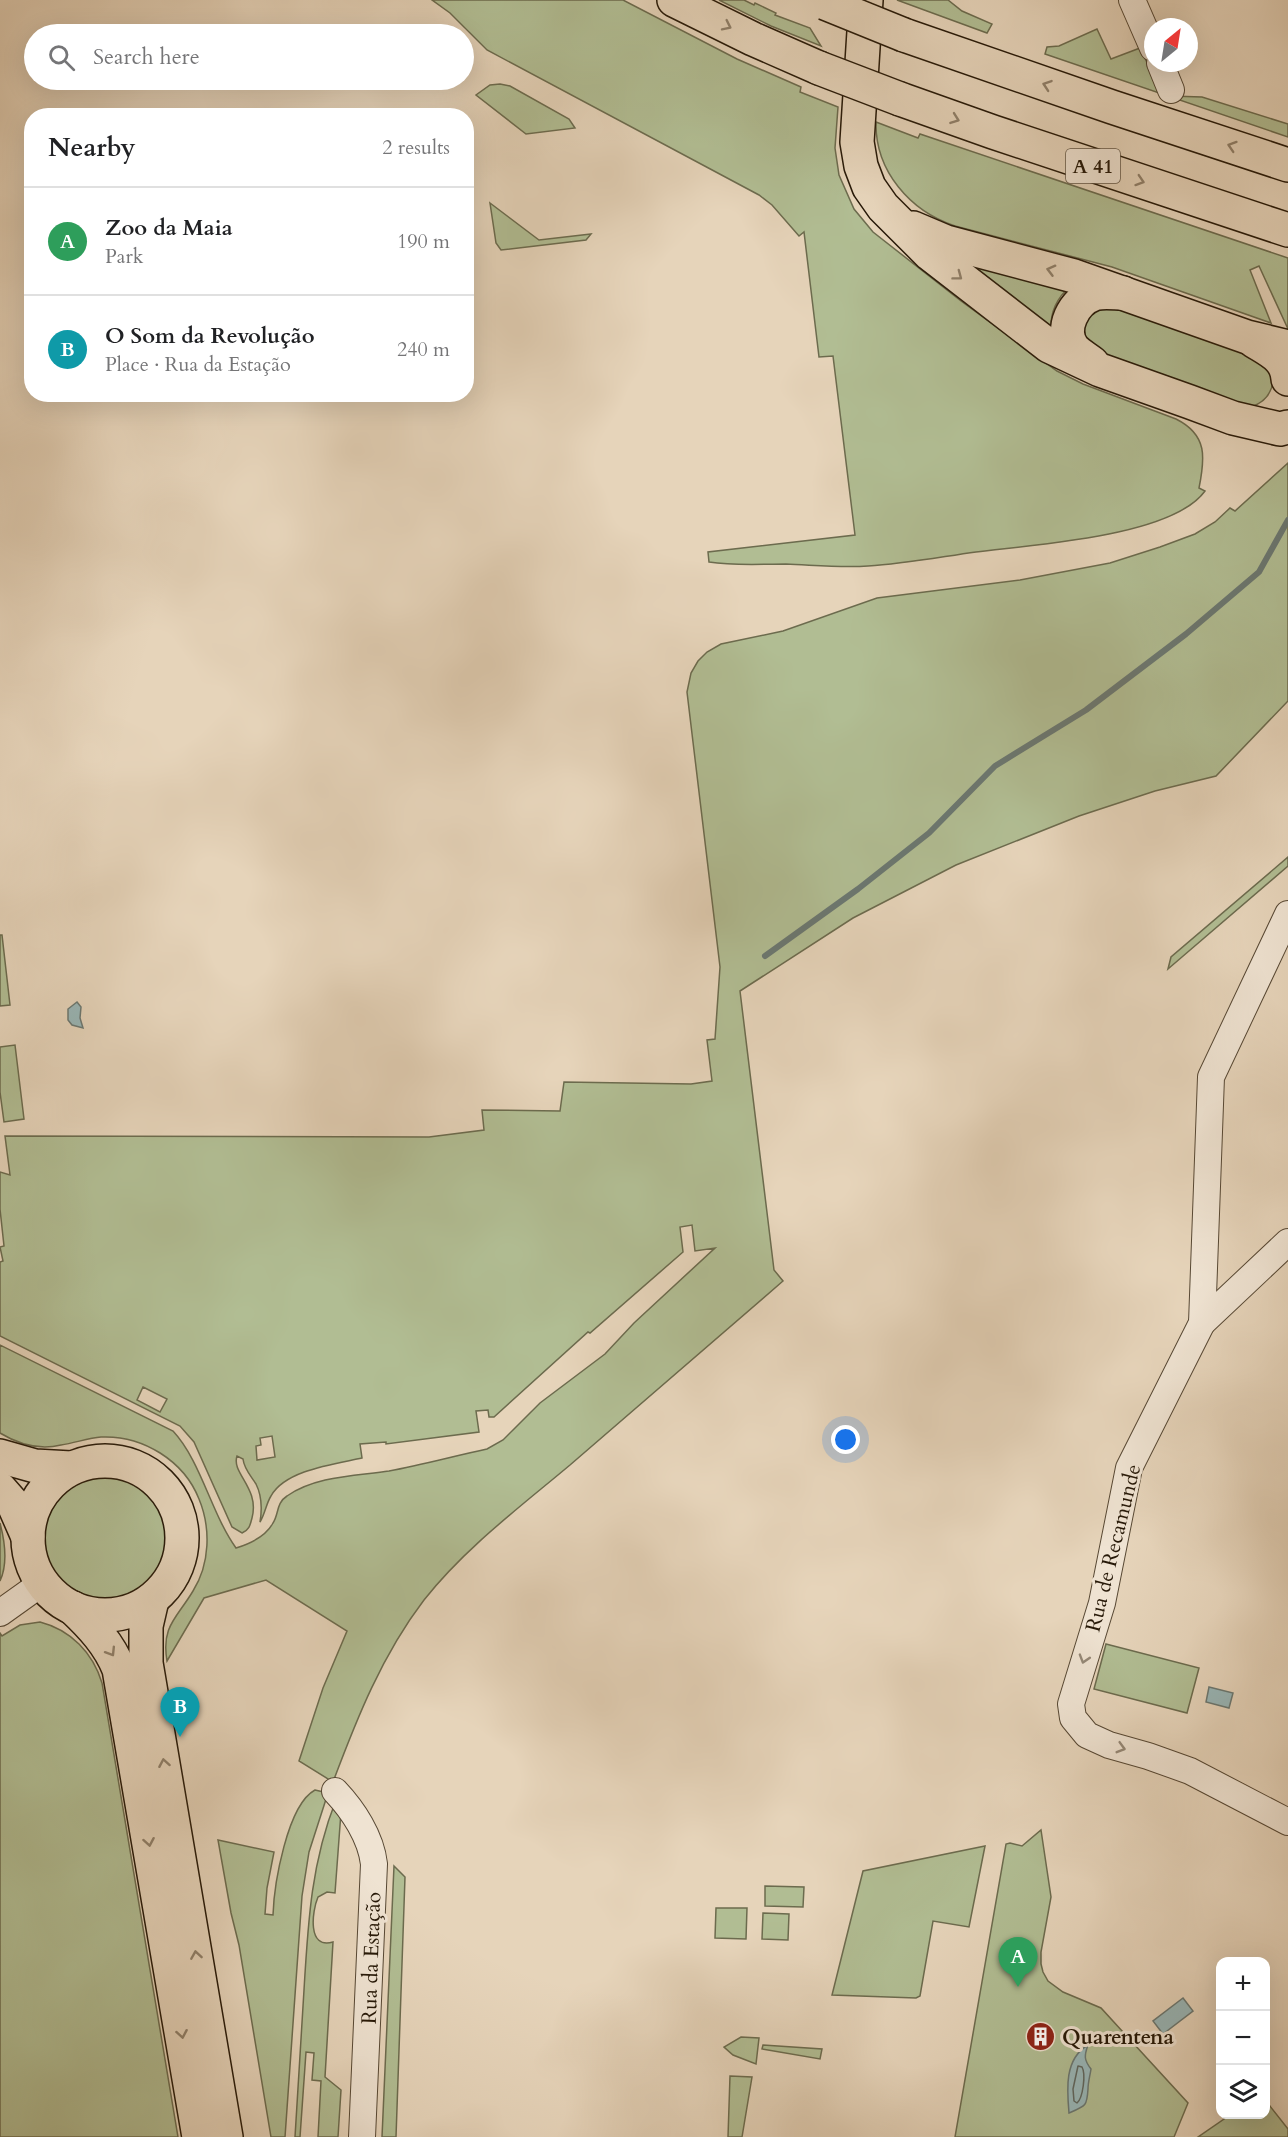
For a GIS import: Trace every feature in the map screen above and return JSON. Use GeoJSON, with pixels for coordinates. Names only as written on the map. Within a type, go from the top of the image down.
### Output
{"type":"FeatureCollection","features":[{"type":"Feature","properties":{"kind":"main road","name":"A 41"},"geometry":{"type":"LineString","coordinates":[[674,0],[819,68],[900,99],[1288,230]]}},
{"type":"Feature","properties":{"kind":"main road"},"geometry":{"type":"LineString","coordinates":[[866,0],[856,141],[861,166],[869,187],[883,207],[930,254],[1049,346],[1100,370],[1251,423],[1280,429],[1288,427]]}},
{"type":"Feature","properties":{"kind":"main road"},"geometry":{"type":"LineString","coordinates":[[822,1],[904,35],[1007,72],[1288,165]]}},
{"type":"Feature","properties":{"kind":"main road"},"geometry":{"type":"LineString","coordinates":[[900,223],[946,242],[1074,276],[1247,337],[1288,347]]}},
{"type":"Feature","properties":{"kind":"main road"},"geometry":{"type":"LineString","coordinates":[[1100,370],[1073,348],[1068,325],[1073,310],[1083,299],[1096,293],[1127,293]]}},
{"type":"Feature","properties":{"kind":"main road"},"geometry":{"type":"LineString","coordinates":[[1247,337],[1281,359],[1288,380]]}},
{"type":"Feature","properties":{"kind":"main road"},"geometry":{"type":"LineString","coordinates":[[1251,423],[1265,418],[1285,403],[1288,388]]}},
{"type":"Feature","properties":{"kind":"main road"},"geometry":{"type":"LineString","coordinates":[[0,1456],[35,1466],[71,1468],[93,1462],[115,1461],[127,1464],[148,1473],[157,1480],[177,1508],[182,1530],[182,1552],[168,1584],[152,1600],[134,1610],[114,1615],[100,1615],[73,1608]]}},
{"type":"Feature","properties":{"kind":"main road"},"geometry":{"type":"LineString","coordinates":[[71,1468],[53,1480],[40,1497],[31,1516],[28,1537],[31,1561],[42,1583],[94,1628],[115,1658],[121,1677],[199,2137]]}},
{"type":"Feature","properties":{"kind":"main road"},"geometry":{"type":"LineString","coordinates":[[0,1489],[14,1505],[28,1537]]}},
{"type":"Feature","properties":{"kind":"main road"},"geometry":{"type":"LineString","coordinates":[[152,1600],[146,1626],[146,1663],[226,2137]]}},
{"type":"Feature","properties":{"kind":"street"},"geometry":{"type":"LineString","coordinates":[[1132,0],[1144,27]]}},
{"type":"Feature","properties":{"kind":"street"},"geometry":{"type":"LineString","coordinates":[[1164,72],[1171,90]]}},
{"type":"Feature","properties":{"kind":"street","name":"Rua de Recamunde"},"geometry":{"type":"LineString","coordinates":[[1288,914],[1211,1077],[1202,1266],[1202,1323],[1129,1468],[1102,1603],[1071,1704],[1073,1718],[1087,1735],[1109,1745],[1190,1771],[1288,1822]]}},
{"type":"Feature","properties":{"kind":"street"},"geometry":{"type":"LineString","coordinates":[[1202,1323],[1288,1242]]}},
{"type":"Feature","properties":{"kind":"street"},"geometry":{"type":"LineString","coordinates":[[0,1613],[42,1583]]}},
{"type":"Feature","properties":{"kind":"street","name":"Rua da Estação"},"geometry":{"type":"LineString","coordinates":[[335,1791],[370,1844],[374,1864],[362,2137]]}},
{"type":"Feature","properties":{"kind":"green space"},"geometry":{"type":"Polygon","coordinates":[[[432,0],[623,0],[737,59],[801,87],[800,92],[838,107],[835,148],[839,175],[854,209],[873,232],[961,301],[1057,371],[1083,384],[1176,419],[1186,425],[1194,432],[1202,448],[1199,488],[1205,491],[1188,507],[1163,519],[1132,529],[1063,542],[868,566],[709,562],[708,552],[855,535],[833,356],[819,357],[804,232],[799,236],[772,205],[759,195],[487,50],[474,37],[474,24],[461,24],[432,0]]]}},
{"type":"Feature","properties":{"kind":"green space"},"geometry":{"type":"Polygon","coordinates":[[[719,0],[744,0],[754,5],[755,3],[776,13],[775,15],[810,28],[821,46],[771,26],[719,0]]]}},
{"type":"Feature","properties":{"kind":"green space"},"geometry":{"type":"Polygon","coordinates":[[[897,0],[948,0],[962,11],[992,24],[987,33],[897,0]]]}},
{"type":"Feature","properties":{"kind":"green space"},"geometry":{"type":"Polygon","coordinates":[[[1097,29],[1111,59],[1140,48],[1144,56],[1144,72],[1152,72],[1157,83],[1171,96],[1202,97],[1288,124],[1288,137],[1045,54],[1047,47],[1059,46],[1097,29]]]}},
{"type":"Feature","properties":{"kind":"green space"},"geometry":{"type":"Polygon","coordinates":[[[490,85],[510,86],[569,119],[575,128],[526,134],[476,95],[490,85]]]}},
{"type":"Feature","properties":{"kind":"green space"},"geometry":{"type":"Polygon","coordinates":[[[876,122],[918,138],[920,134],[1288,258],[1288,329],[1259,266],[1250,270],[1271,323],[1112,267],[955,226],[939,219],[924,210],[898,187],[882,157],[877,140],[876,122]]]}},
{"type":"Feature","properties":{"kind":"green space"},"geometry":{"type":"Polygon","coordinates":[[[490,203],[539,240],[591,234],[586,240],[501,250],[496,243],[490,203]]]}},
{"type":"Feature","properties":{"kind":"green space"},"geometry":{"type":"Polygon","coordinates":[[[945,252],[1070,287],[1055,306],[1051,330],[945,252]]]}},
{"type":"Feature","properties":{"kind":"green space"},"geometry":{"type":"Polygon","coordinates":[[[1099,303],[1254,350],[1274,378],[1272,388],[1264,400],[1250,407],[1096,355],[1083,338],[1085,318],[1099,303]]]}},
{"type":"Feature","properties":{"kind":"green space"},"geometry":{"type":"Polygon","coordinates":[[[1288,463],[1288,701],[1216,776],[1155,791],[1079,816],[956,865],[853,918],[740,991],[774,1270],[783,1281],[494,1529],[440,1581],[409,1621],[383,1665],[351,1734],[333,1782],[299,1761],[323,1688],[347,1631],[266,1580],[204,1598],[167,1661],[168,1631],[199,1580],[206,1558],[206,1522],[192,1485],[172,1462],[160,1453],[132,1440],[101,1437],[45,1447],[22,1443],[0,1433],[0,1345],[173,1431],[191,1457],[227,1534],[236,1548],[262,1536],[275,1520],[283,1499],[310,1484],[426,1463],[487,1449],[503,1440],[540,1403],[605,1354],[634,1323],[715,1248],[695,1251],[692,1225],[680,1227],[683,1252],[590,1333],[588,1332],[494,1417],[489,1417],[488,1410],[476,1411],[479,1432],[386,1444],[386,1442],[360,1444],[362,1458],[299,1474],[278,1487],[269,1499],[260,1522],[261,1503],[258,1489],[243,1459],[237,1456],[238,1469],[249,1490],[253,1507],[250,1525],[242,1533],[232,1527],[194,1442],[180,1426],[0,1336],[0,1262],[3,1261],[0,1247],[4,1246],[0,1209],[0,1172],[10,1175],[5,1136],[429,1137],[484,1130],[482,1110],[560,1111],[564,1082],[691,1084],[712,1081],[707,1040],[715,1039],[720,967],[687,692],[691,673],[698,661],[707,652],[721,644],[783,631],[877,598],[1020,580],[1110,563],[1195,534],[1215,522],[1230,508],[1235,511],[1288,463]],[[143,1387],[137,1400],[160,1412],[167,1399],[143,1387]],[[272,1436],[260,1438],[261,1445],[256,1446],[257,1460],[275,1457],[272,1436]]]}},
{"type":"Feature","properties":{"kind":"green space"},"geometry":{"type":"Polygon","coordinates":[[[1288,857],[1288,866],[1168,969],[1171,957],[1288,857]]]}},
{"type":"Feature","properties":{"kind":"green space"},"geometry":{"type":"Polygon","coordinates":[[[0,935],[2,935],[10,1005],[0,1006],[0,935]]]}},
{"type":"Feature","properties":{"kind":"green space"},"geometry":{"type":"Polygon","coordinates":[[[15,1045],[24,1119],[4,1122],[0,1092],[0,1047],[15,1045]]]}},
{"type":"Feature","properties":{"kind":"green space"},"geometry":{"type":"Polygon","coordinates":[[[106,1477],[130,1482],[150,1495],[163,1515],[168,1539],[163,1563],[150,1583],[130,1596],[106,1601],[82,1596],[62,1583],[49,1563],[44,1539],[49,1515],[62,1495],[82,1482],[106,1477]]]}},
{"type":"Feature","properties":{"kind":"green space"},"geometry":{"type":"Polygon","coordinates":[[[0,1523],[5,1553],[0,1581],[0,1523]]]}},
{"type":"Feature","properties":{"kind":"green space"},"geometry":{"type":"Polygon","coordinates":[[[40,1622],[62,1631],[79,1644],[93,1662],[102,1683],[178,2137],[0,2137],[0,1633],[2,1636],[20,1625],[40,1622]]]}},
{"type":"Feature","properties":{"kind":"green space"},"geometry":{"type":"Polygon","coordinates":[[[1106,1644],[1199,1668],[1187,1713],[1094,1689],[1106,1644]]]}},
{"type":"Feature","properties":{"kind":"green space"},"geometry":{"type":"Polygon","coordinates":[[[315,1790],[328,1793],[309,1852],[302,1896],[285,2137],[271,2137],[239,1945],[218,1840],[274,1852],[265,1914],[273,1915],[279,1866],[290,1828],[305,1798],[315,1790]]]}},
{"type":"Feature","properties":{"kind":"green space"},"geometry":{"type":"Polygon","coordinates":[[[336,1800],[341,1812],[335,1893],[327,1892],[318,1897],[313,1920],[315,1935],[319,1940],[325,1943],[333,1942],[325,2077],[341,2090],[338,2137],[318,2137],[321,2081],[312,2080],[314,2053],[306,2052],[300,2137],[295,2137],[312,1894],[321,1847],[336,1800]]]}},
{"type":"Feature","properties":{"kind":"green space"},"geometry":{"type":"Polygon","coordinates":[[[1041,1830],[1051,1897],[1041,1952],[1043,1972],[1048,1981],[1063,1992],[1101,2008],[1188,2103],[1174,2137],[955,2137],[1006,1844],[1022,1846],[1041,1830]]]}},
{"type":"Feature","properties":{"kind":"green space"},"geometry":{"type":"Polygon","coordinates":[[[985,1846],[969,1927],[933,1921],[920,1996],[916,1998],[832,1995],[863,1871],[985,1846]]]}},
{"type":"Feature","properties":{"kind":"green space"},"geometry":{"type":"Polygon","coordinates":[[[394,1866],[405,1877],[396,2137],[382,2137],[394,1866]]]}},
{"type":"Feature","properties":{"kind":"green space"},"geometry":{"type":"Polygon","coordinates":[[[765,1886],[804,1887],[803,1907],[765,1906],[765,1886]]]}},
{"type":"Feature","properties":{"kind":"green space"},"geometry":{"type":"Polygon","coordinates":[[[716,1908],[747,1908],[746,1939],[715,1938],[716,1908]]]}},
{"type":"Feature","properties":{"kind":"green space"},"geometry":{"type":"Polygon","coordinates":[[[763,1913],[789,1914],[788,1940],[762,1939],[763,1913]]]}},
{"type":"Feature","properties":{"kind":"green space"},"geometry":{"type":"Polygon","coordinates":[[[741,2037],[759,2038],[756,2064],[733,2055],[724,2047],[741,2037]]]}},
{"type":"Feature","properties":{"kind":"green space"},"geometry":{"type":"Polygon","coordinates":[[[763,2045],[822,2049],[820,2059],[762,2049],[763,2045]]]}},
{"type":"Feature","properties":{"kind":"green space"},"geometry":{"type":"Polygon","coordinates":[[[730,2076],[752,2077],[742,2137],[728,2137],[730,2076]]]}},
{"type":"Feature","properties":{"kind":"green space"},"geometry":{"type":"Polygon","coordinates":[[[1270,2106],[1288,2129],[1288,2137],[1198,2137],[1224,2119],[1270,2119],[1270,2106]]]}},
{"type":"Feature","properties":{"kind":"water"},"geometry":{"type":"Polygon","coordinates":[[[77,1002],[81,1007],[80,1018],[83,1028],[72,1025],[68,1020],[68,1009],[77,1002]]]}},
{"type":"Feature","properties":{"kind":"water"},"geometry":{"type":"Polygon","coordinates":[[[1209,1687],[1233,1693],[1229,1708],[1206,1702],[1209,1687]]]}},
{"type":"Feature","properties":{"kind":"water"},"geometry":{"type":"Polygon","coordinates":[[[1183,1998],[1193,2011],[1163,2034],[1153,2021],[1183,1998]]]}},
{"type":"Feature","properties":{"kind":"water"},"geometry":{"type":"Polygon","coordinates":[[[1088,2045],[1085,2058],[1091,2069],[1087,2099],[1085,2105],[1069,2113],[1068,2085],[1071,2067],[1080,2051],[1088,2045]]]}},
{"type":"Feature","properties":{"kind":"waterway"},"geometry":{"type":"LineString","coordinates":[[765,956],[858,889],[929,833],[995,766],[1086,710],[1186,634],[1259,572],[1288,520]]}},
{"type":"Feature","properties":{"kind":"place","name":"O Som da Revolução"},"geometry":{"type":"Point","coordinates":[180,1737]}},
{"type":"Feature","properties":{"kind":"place","name":"Zoo da Maia"},"geometry":{"type":"Point","coordinates":[1018,1987]}},
{"type":"Feature","properties":{"kind":"place","name":"Quarentena"},"geometry":{"type":"Point","coordinates":[1041,2037]}}]}
